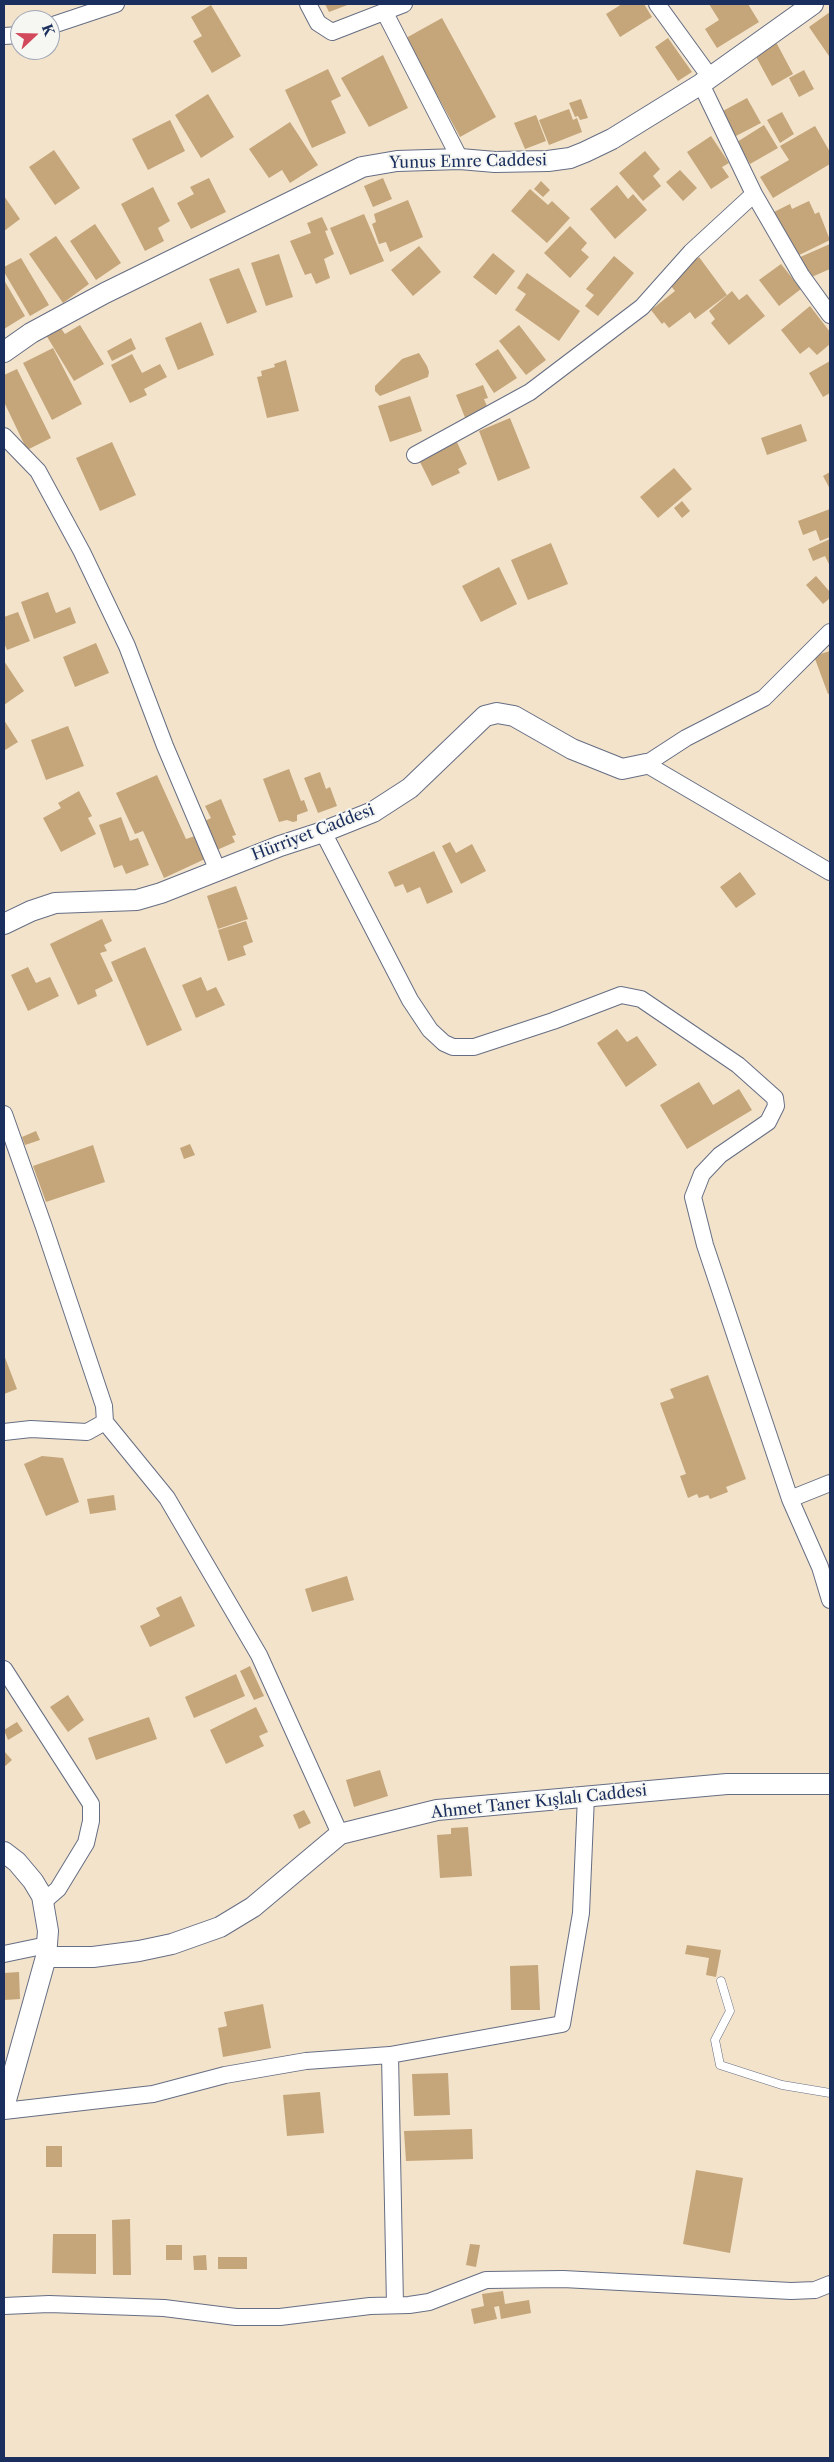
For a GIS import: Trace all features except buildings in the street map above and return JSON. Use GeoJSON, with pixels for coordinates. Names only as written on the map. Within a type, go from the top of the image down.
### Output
{"type":"FeatureCollection","features":[{"type":"Feature","properties":{"kind":"street"},"geometry":{"type":"LineString","coordinates":[[60,23],[116,4]]}},
{"type":"Feature","properties":{"kind":"street"},"geometry":{"type":"LineString","coordinates":[[308,4],[318,23],[332,32],[404,4]]}},
{"type":"Feature","properties":{"kind":"street"},"geometry":{"type":"LineString","coordinates":[[658,4],[706,80],[754,194],[801,275],[830,315]]}},
{"type":"Feature","properties":{"kind":"street","name":"Yunus Emre Caddesi"},"geometry":{"type":"LineString","coordinates":[[4,352],[31,333],[105,293],[362,167],[397,161],[460,159],[495,162],[570,158],[612,139],[706,80],[813,4]]}},
{"type":"Feature","properties":{"kind":"street"},"geometry":{"type":"LineString","coordinates":[[384,12],[460,159]]}},
{"type":"Feature","properties":{"kind":"street"},"geometry":{"type":"LineString","coordinates":[[415,455],[530,392],[642,307],[691,252],[754,194]]}},
{"type":"Feature","properties":{"kind":"street"},"geometry":{"type":"LineString","coordinates":[[4,436],[38,471],[82,552],[128,646],[165,746],[218,871]]}},
{"type":"Feature","properties":{"kind":"street"},"geometry":{"type":"LineString","coordinates":[[830,632],[764,698],[686,738],[646,764],[830,872]]}},
{"type":"Feature","properties":{"kind":"street","name":"Hürriyet Caddesi"},"geometry":{"type":"LineString","coordinates":[[4,924],[55,903],[137,900],[280,846],[324,832],[373,812],[410,788],[485,716],[497,713],[514,716],[572,749],[622,769],[646,764]]}},
{"type":"Feature","properties":{"kind":"street"},"geometry":{"type":"LineString","coordinates":[[324,832],[410,1000],[430,1030],[444,1043],[453,1047],[474,1047],[553,1021],[621,995],[641,999],[738,1066],[775,1098],[776,1106],[768,1122],[720,1155],[702,1174],[693,1197],[705,1245],[790,1499],[820,1567],[830,1600]]}},
{"type":"Feature","properties":{"kind":"street"},"geometry":{"type":"LineString","coordinates":[[4,1117],[104,1406],[106,1422],[167,1498],[259,1655],[340,1834]]}},
{"type":"Feature","properties":{"kind":"street"},"geometry":{"type":"LineString","coordinates":[[4,1432],[31,1429],[87,1432],[106,1422]]}},
{"type":"Feature","properties":{"kind":"street"},"geometry":{"type":"LineString","coordinates":[[790,1499],[830,1483]]}},
{"type":"Feature","properties":{"kind":"street"},"geometry":{"type":"LineString","coordinates":[[4,1669],[91,1804],[91,1821],[86,1844],[58,1889],[50,1898],[43,1902]]}},
{"type":"Feature","properties":{"kind":"street","name":"Ahmet Taner Kışlalı Caddesi"},"geometry":{"type":"LineString","coordinates":[[47,1951],[93,1957],[139,1951],[172,1944],[220,1926],[253,1908],[340,1834],[437,1810],[727,1784],[830,1784]]}},
{"type":"Feature","properties":{"kind":"street"},"geometry":{"type":"LineString","coordinates":[[4,1852],[17,1862],[34,1881],[43,1902],[48,1930],[47,1951],[4,2109],[153,2094],[225,2075],[306,2061],[390,2055],[562,2024],[582,1913],[586,1796]]}},
{"type":"Feature","properties":{"kind":"street"},"geometry":{"type":"LineString","coordinates":[[4,1954],[47,1951]]}},
{"type":"Feature","properties":{"kind":"street"},"geometry":{"type":"LineString","coordinates":[[390,2055],[395,2305]]}},
{"type":"Feature","properties":{"kind":"street"},"geometry":{"type":"LineString","coordinates":[[4,2306],[49,2304],[164,2308],[236,2316],[280,2317],[370,2306],[429,2302],[486,2280],[563,2279],[791,2291],[815,2290],[830,2284]]}},
{"type":"Feature","properties":{"kind":"lane"},"geometry":{"type":"LineString","coordinates":[[721,1980],[730,2010],[716,2040],[720,2065],[782,2085],[830,2093]]}}]}
